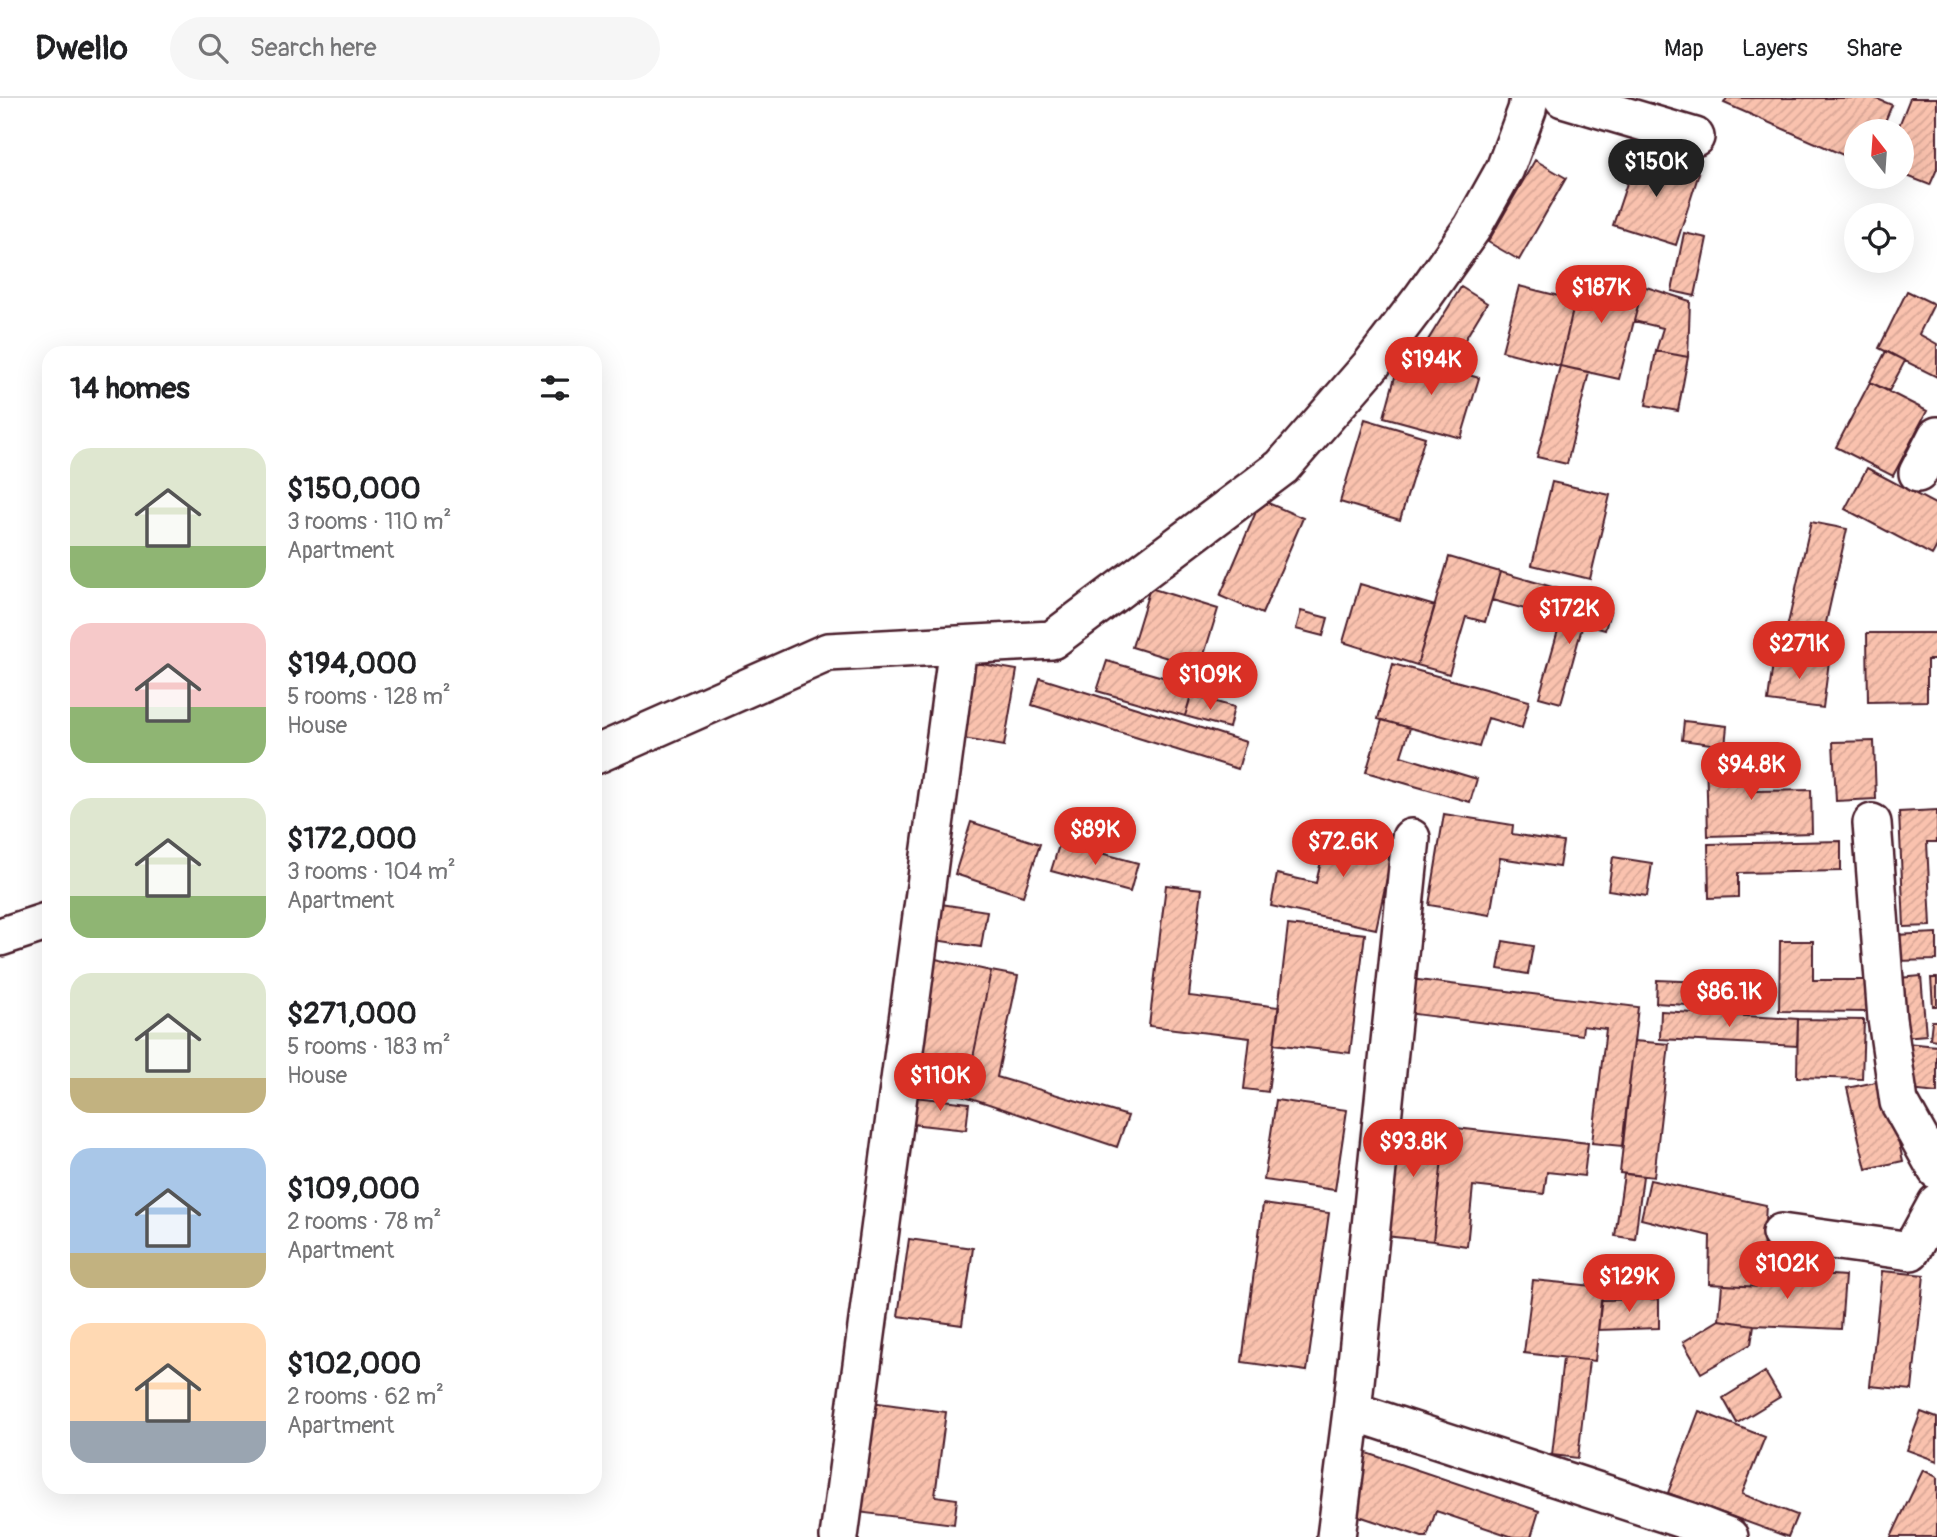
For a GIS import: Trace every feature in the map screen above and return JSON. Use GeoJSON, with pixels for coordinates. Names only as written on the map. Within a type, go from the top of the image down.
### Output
{"type":"FeatureCollection","features":[{"type":"Feature","properties":{"kind":"street"},"geometry":{"type":"LineString","coordinates":[[602,752],[828,652],[1052,640],[1282,467],[1372,364],[1472,228],[1505,169],[1529,98]]}},
{"type":"Feature","properties":{"kind":"street"},"geometry":{"type":"LineString","coordinates":[[1563,98],[1695,137]]}},
{"type":"Feature","properties":{"kind":"street"},"geometry":{"type":"LineString","coordinates":[[1918,473],[1937,436]]}},
{"type":"Feature","properties":{"kind":"street"},"geometry":{"type":"LineString","coordinates":[[839,1537],[958,646]]}},
{"type":"Feature","properties":{"kind":"street"},"geometry":{"type":"LineString","coordinates":[[1872,823],[1887,1019],[1899,1102],[1937,1170]]}},
{"type":"Feature","properties":{"kind":"street"},"geometry":{"type":"LineString","coordinates":[[1336,1537],[1352,1411],[1411,838]]}},
{"type":"Feature","properties":{"kind":"street"},"geometry":{"type":"LineString","coordinates":[[0,937],[42,923]]}},
{"type":"Feature","properties":{"kind":"street"},"geometry":{"type":"LineString","coordinates":[[1781,1233],[1911,1251],[1937,1203]]}},
{"type":"Feature","properties":{"kind":"street"},"geometry":{"type":"LineString","coordinates":[[1352,1411],[1688,1521],[1729,1537]]}},
{"type":"Feature","properties":{"kind":"building"},"geometry":{"type":"Polygon","coordinates":[[[1727,98],[1875,98],[1892,105],[1886,119],[1844,119],[1844,155],[1724,103],[1727,98]]]}},
{"type":"Feature","properties":{"kind":"building"},"geometry":{"type":"Polygon","coordinates":[[[1910,98],[1937,98],[1937,169],[1930,185],[1914,179],[1914,119],[1902,119],[1910,98]]]}},
{"type":"Feature","properties":{"kind":"building"},"geometry":{"type":"Polygon","coordinates":[[[1637,153],[1699,173],[1676,245],[1613,225],[1637,153]]]}},
{"type":"Feature","properties":{"kind":"building"},"geometry":{"type":"Polygon","coordinates":[[[1535,160],[1566,178],[1519,260],[1488,242],[1535,160]]]}},
{"type":"Feature","properties":{"kind":"building"},"geometry":{"type":"Polygon","coordinates":[[[1684,233],[1707,238],[1695,296],[1672,291],[1684,233]]]}},
{"type":"Feature","properties":{"kind":"building"},"geometry":{"type":"Polygon","coordinates":[[[1582,271],[1643,286],[1619,379],[1560,366],[1582,271]]]}},
{"type":"Feature","properties":{"kind":"building"},"geometry":{"type":"Polygon","coordinates":[[[1519,286],[1575,300],[1560,366],[1502,351],[1519,286]]]}},
{"type":"Feature","properties":{"kind":"building"},"geometry":{"type":"Polygon","coordinates":[[[1643,286],[1690,301],[1688,357],[1656,351],[1663,328],[1634,321],[1643,286]]]}},
{"type":"Feature","properties":{"kind":"building"},"geometry":{"type":"Polygon","coordinates":[[[1461,287],[1487,303],[1455,356],[1428,340],[1461,287]]]}},
{"type":"Feature","properties":{"kind":"building"},"geometry":{"type":"Polygon","coordinates":[[[1907,291],[1934,304],[1919,334],[1937,344],[1937,377],[1879,348],[1907,291]]]}},
{"type":"Feature","properties":{"kind":"building"},"geometry":{"type":"Polygon","coordinates":[[[1656,351],[1688,357],[1678,411],[1646,405],[1656,351]]]}},
{"type":"Feature","properties":{"kind":"building"},"geometry":{"type":"Polygon","coordinates":[[[1886,351],[1905,361],[1889,391],[1870,382],[1886,351]]]}},
{"type":"Feature","properties":{"kind":"building"},"geometry":{"type":"Polygon","coordinates":[[[1401,355],[1479,378],[1461,438],[1384,417],[1401,355]]]}},
{"type":"Feature","properties":{"kind":"building"},"geometry":{"type":"Polygon","coordinates":[[[1560,366],[1589,372],[1567,464],[1537,457],[1560,366]]]}},
{"type":"Feature","properties":{"kind":"building"},"geometry":{"type":"Polygon","coordinates":[[[1870,382],[1927,411],[1893,476],[1836,447],[1870,382]]]}},
{"type":"Feature","properties":{"kind":"building"},"geometry":{"type":"Polygon","coordinates":[[[1365,419],[1425,437],[1400,520],[1340,502],[1365,419]]]}},
{"type":"Feature","properties":{"kind":"building"},"geometry":{"type":"Polygon","coordinates":[[[1867,468],[1937,505],[1937,546],[1932,555],[1845,509],[1867,468]]]}},
{"type":"Feature","properties":{"kind":"building"},"geometry":{"type":"Polygon","coordinates":[[[1552,482],[1610,495],[1590,579],[1532,565],[1552,482]]]}},
{"type":"Feature","properties":{"kind":"building"},"geometry":{"type":"Polygon","coordinates":[[[1261,500],[1303,518],[1262,614],[1220,596],[1261,500]]]}},
{"type":"Feature","properties":{"kind":"building"},"geometry":{"type":"Polygon","coordinates":[[[1811,522],[1847,529],[1823,636],[1787,628],[1811,522]]]}},
{"type":"Feature","properties":{"kind":"building"},"geometry":{"type":"Polygon","coordinates":[[[1449,557],[1500,572],[1485,622],[1466,617],[1449,674],[1417,665],[1449,557]]]}},
{"type":"Feature","properties":{"kind":"building"},"geometry":{"type":"Polygon","coordinates":[[[1500,572],[1559,589],[1550,616],[1492,600],[1500,572]]]}},
{"type":"Feature","properties":{"kind":"building"},"geometry":{"type":"Polygon","coordinates":[[[1360,584],[1435,606],[1417,665],[1343,642],[1360,584]]]}},
{"type":"Feature","properties":{"kind":"building"},"geometry":{"type":"Polygon","coordinates":[[[1150,588],[1218,609],[1200,668],[1132,647],[1150,588]]]}},
{"type":"Feature","properties":{"kind":"building"},"geometry":{"type":"Polygon","coordinates":[[[1567,599],[1610,612],[1605,630],[1583,624],[1561,703],[1539,697],[1567,599]]]}},
{"type":"Feature","properties":{"kind":"building"},"geometry":{"type":"Polygon","coordinates":[[[1301,611],[1328,618],[1323,636],[1296,629],[1301,611]]]}},
{"type":"Feature","properties":{"kind":"building"},"geometry":{"type":"Polygon","coordinates":[[[1867,633],[1937,633],[1937,660],[1927,660],[1927,701],[1868,702],[1867,633]]]}},
{"type":"Feature","properties":{"kind":"building"},"geometry":{"type":"Polygon","coordinates":[[[1774,655],[1829,661],[1823,708],[1768,701],[1774,655]]]}},
{"type":"Feature","properties":{"kind":"building"},"geometry":{"type":"Polygon","coordinates":[[[1107,661],[1194,686],[1185,716],[1097,691],[1107,661]]]}},
{"type":"Feature","properties":{"kind":"building"},"geometry":{"type":"Polygon","coordinates":[[[970,662],[1017,670],[1004,746],[958,738],[970,662]]]}},
{"type":"Feature","properties":{"kind":"building"},"geometry":{"type":"Polygon","coordinates":[[[1393,664],[1529,701],[1522,728],[1488,718],[1479,747],[1378,719],[1393,664]]]}},
{"type":"Feature","properties":{"kind":"building"},"geometry":{"type":"Polygon","coordinates":[[[1040,678],[1246,742],[1238,769],[1032,705],[1040,678]]]}},
{"type":"Feature","properties":{"kind":"building"},"geometry":{"type":"Polygon","coordinates":[[[1191,695],[1234,707],[1229,728],[1185,716],[1191,695]]]}},
{"type":"Feature","properties":{"kind":"building"},"geometry":{"type":"Polygon","coordinates":[[[1382,720],[1410,728],[1401,756],[1477,779],[1470,802],[1366,772],[1382,720]]]}},
{"type":"Feature","properties":{"kind":"building"},"geometry":{"type":"Polygon","coordinates":[[[1684,721],[1727,726],[1725,746],[1682,740],[1684,721]]]}},
{"type":"Feature","properties":{"kind":"building"},"geometry":{"type":"Polygon","coordinates":[[[1874,741],[1876,799],[1836,801],[1833,742],[1874,741]]]}},
{"type":"Feature","properties":{"kind":"building"},"geometry":{"type":"Polygon","coordinates":[[[1752,753],[1752,791],[1811,790],[1812,833],[1708,836],[1706,754],[1752,753]]]}},
{"type":"Feature","properties":{"kind":"building"},"geometry":{"type":"Polygon","coordinates":[[[1937,810],[1937,842],[1927,842],[1931,926],[1904,927],[1899,812],[1937,810]]]}},
{"type":"Feature","properties":{"kind":"building"},"geometry":{"type":"Polygon","coordinates":[[[1444,814],[1513,825],[1512,834],[1563,842],[1559,867],[1500,858],[1490,915],[1429,905],[1444,814]]]}},
{"type":"Feature","properties":{"kind":"building"},"geometry":{"type":"Polygon","coordinates":[[[971,822],[1040,844],[1023,896],[955,874],[971,822]]]}},
{"type":"Feature","properties":{"kind":"building"},"geometry":{"type":"Polygon","coordinates":[[[1330,822],[1396,836],[1376,929],[1271,906],[1277,874],[1316,883],[1330,822]]]}},
{"type":"Feature","properties":{"kind":"building"},"geometry":{"type":"Polygon","coordinates":[[[1841,841],[1841,871],[1738,873],[1738,897],[1709,898],[1708,844],[1841,841]]]}},
{"type":"Feature","properties":{"kind":"building"},"geometry":{"type":"Polygon","coordinates":[[[1060,842],[1138,863],[1130,892],[1051,871],[1060,842]]]}},
{"type":"Feature","properties":{"kind":"building"},"geometry":{"type":"Polygon","coordinates":[[[1613,857],[1652,863],[1647,896],[1608,890],[1613,857]]]}},
{"type":"Feature","properties":{"kind":"building"},"geometry":{"type":"Polygon","coordinates":[[[1166,885],[1202,889],[1189,996],[1279,1007],[1268,1092],[1244,1089],[1250,1038],[1149,1026],[1166,885]]]}},
{"type":"Feature","properties":{"kind":"building"},"geometry":{"type":"Polygon","coordinates":[[[941,904],[987,911],[981,947],[935,940],[941,904]]]}},
{"type":"Feature","properties":{"kind":"building"},"geometry":{"type":"Polygon","coordinates":[[[1288,925],[1365,934],[1350,1053],[1274,1044],[1288,925]]]}},
{"type":"Feature","properties":{"kind":"building"},"geometry":{"type":"Polygon","coordinates":[[[1937,933],[1937,960],[1895,961],[1894,935],[1937,933]]]}},
{"type":"Feature","properties":{"kind":"building"},"geometry":{"type":"Polygon","coordinates":[[[1503,941],[1533,946],[1528,974],[1498,969],[1503,941]]]}},
{"type":"Feature","properties":{"kind":"building"},"geometry":{"type":"Polygon","coordinates":[[[1780,941],[1813,941],[1813,980],[1868,980],[1868,1012],[1779,1011],[1780,941]]]}},
{"type":"Feature","properties":{"kind":"building"},"geometry":{"type":"Polygon","coordinates":[[[931,958],[991,971],[965,1096],[905,1083],[931,958]]]}},
{"type":"Feature","properties":{"kind":"building"},"geometry":{"type":"Polygon","coordinates":[[[991,971],[1018,976],[997,1077],[1128,1116],[1117,1147],[965,1096],[991,971]]]}},
{"type":"Feature","properties":{"kind":"building"},"geometry":{"type":"Polygon","coordinates":[[[1921,976],[1926,1035],[1904,1037],[1899,978],[1921,976]]]}},
{"type":"Feature","properties":{"kind":"building"},"geometry":{"type":"Polygon","coordinates":[[[1931,978],[1937,978],[1937,1006],[1933,1006],[1931,978]]]}},
{"type":"Feature","properties":{"kind":"building"},"geometry":{"type":"Polygon","coordinates":[[[1410,979],[1638,1007],[1622,1146],[1592,1143],[1606,1029],[1583,1026],[1582,1035],[1406,1013],[1410,979]]]}},
{"type":"Feature","properties":{"kind":"building"},"geometry":{"type":"Polygon","coordinates":[[[1657,980],[1704,982],[1703,1006],[1656,1003],[1657,980]]]}},
{"type":"Feature","properties":{"kind":"building"},"geometry":{"type":"Polygon","coordinates":[[[1661,1011],[1798,1019],[1797,1046],[1660,1039],[1661,1011]]]}},
{"type":"Feature","properties":{"kind":"building"},"geometry":{"type":"Polygon","coordinates":[[[1798,1019],[1864,1020],[1862,1079],[1797,1077],[1798,1019]]]}},
{"type":"Feature","properties":{"kind":"building"},"geometry":{"type":"Polygon","coordinates":[[[1932,1021],[1937,1021],[1937,1040],[1930,1039],[1932,1021]]]}},
{"type":"Feature","properties":{"kind":"building"},"geometry":{"type":"Polygon","coordinates":[[[1634,1041],[1669,1044],[1654,1177],[1620,1173],[1634,1041]]]}},
{"type":"Feature","properties":{"kind":"building"},"geometry":{"type":"Polygon","coordinates":[[[1906,1043],[1937,1046],[1937,1093],[1901,1089],[1906,1043]]]}},
{"type":"Feature","properties":{"kind":"building"},"geometry":{"type":"Polygon","coordinates":[[[1885,1080],[1903,1161],[1866,1169],[1847,1088],[1885,1080]]]}},
{"type":"Feature","properties":{"kind":"building"},"geometry":{"type":"Polygon","coordinates":[[[914,1097],[969,1103],[966,1130],[911,1124],[914,1097]]]}},
{"type":"Feature","properties":{"kind":"building"},"geometry":{"type":"Polygon","coordinates":[[[1276,1100],[1347,1110],[1335,1190],[1264,1180],[1276,1100]]]}},
{"type":"Feature","properties":{"kind":"building"},"geometry":{"type":"Polygon","coordinates":[[[1389,1121],[1456,1128],[1453,1160],[1442,1159],[1433,1241],[1375,1235],[1389,1121]]]}},
{"type":"Feature","properties":{"kind":"building"},"geometry":{"type":"Polygon","coordinates":[[[1456,1128],[1588,1143],[1584,1176],[1547,1172],[1544,1194],[1473,1186],[1467,1246],[1433,1241],[1442,1159],[1453,1160],[1456,1128]]]}},
{"type":"Feature","properties":{"kind":"building"},"geometry":{"type":"Polygon","coordinates":[[[1624,1174],[1643,1176],[1635,1239],[1615,1236],[1624,1174]]]}},
{"type":"Feature","properties":{"kind":"building"},"geometry":{"type":"Polygon","coordinates":[[[1650,1180],[1766,1205],[1761,1287],[1709,1284],[1710,1236],[1641,1219],[1650,1180]]]}},
{"type":"Feature","properties":{"kind":"building"},"geometry":{"type":"Polygon","coordinates":[[[1263,1204],[1329,1213],[1307,1371],[1242,1362],[1263,1204]]]}},
{"type":"Feature","properties":{"kind":"building"},"geometry":{"type":"Polygon","coordinates":[[[909,1239],[973,1248],[962,1325],[898,1316],[909,1239]]]}},
{"type":"Feature","properties":{"kind":"building"},"geometry":{"type":"Polygon","coordinates":[[[1763,1270],[1845,1276],[1841,1329],[1754,1325],[1719,1320],[1722,1285],[1761,1287],[1763,1270]]]}},
{"type":"Feature","properties":{"kind":"building"},"geometry":{"type":"Polygon","coordinates":[[[1882,1271],[1924,1275],[1912,1390],[1870,1386],[1882,1271]]]}},
{"type":"Feature","properties":{"kind":"building"},"geometry":{"type":"Polygon","coordinates":[[[1533,1280],[1603,1287],[1595,1361],[1524,1353],[1533,1280]]]}},
{"type":"Feature","properties":{"kind":"building"},"geometry":{"type":"Polygon","coordinates":[[[1659,1299],[1659,1328],[1598,1330],[1601,1300],[1659,1299]]]}},
{"type":"Feature","properties":{"kind":"building"},"geometry":{"type":"Polygon","coordinates":[[[1719,1320],[1754,1325],[1751,1344],[1701,1373],[1683,1342],[1719,1320]]]}},
{"type":"Feature","properties":{"kind":"building"},"geometry":{"type":"Polygon","coordinates":[[[1563,1358],[1589,1360],[1578,1458],[1552,1455],[1563,1358]]]}},
{"type":"Feature","properties":{"kind":"building"},"geometry":{"type":"Polygon","coordinates":[[[1765,1372],[1780,1397],[1737,1423],[1723,1398],[1765,1372]]]}},
{"type":"Feature","properties":{"kind":"building"},"geometry":{"type":"Polygon","coordinates":[[[871,1402],[946,1412],[935,1496],[957,1499],[954,1524],[857,1512],[871,1402]]]}},
{"type":"Feature","properties":{"kind":"building"},"geometry":{"type":"Polygon","coordinates":[[[1699,1411],[1765,1437],[1742,1494],[1797,1515],[1788,1537],[1668,1493],[1699,1411]]]}},
{"type":"Feature","properties":{"kind":"building"},"geometry":{"type":"Polygon","coordinates":[[[1921,1412],[1937,1418],[1937,1461],[1907,1450],[1921,1412]]]}},
{"type":"Feature","properties":{"kind":"building"},"geometry":{"type":"Polygon","coordinates":[[[1367,1453],[1539,1511],[1531,1537],[1513,1537],[1436,1511],[1427,1537],[1422,1537],[1347,1512],[1367,1453]]]}},
{"type":"Feature","properties":{"kind":"building"},"geometry":{"type":"Polygon","coordinates":[[[1923,1470],[1937,1477],[1937,1537],[1891,1537],[1923,1470]]]}}]}
